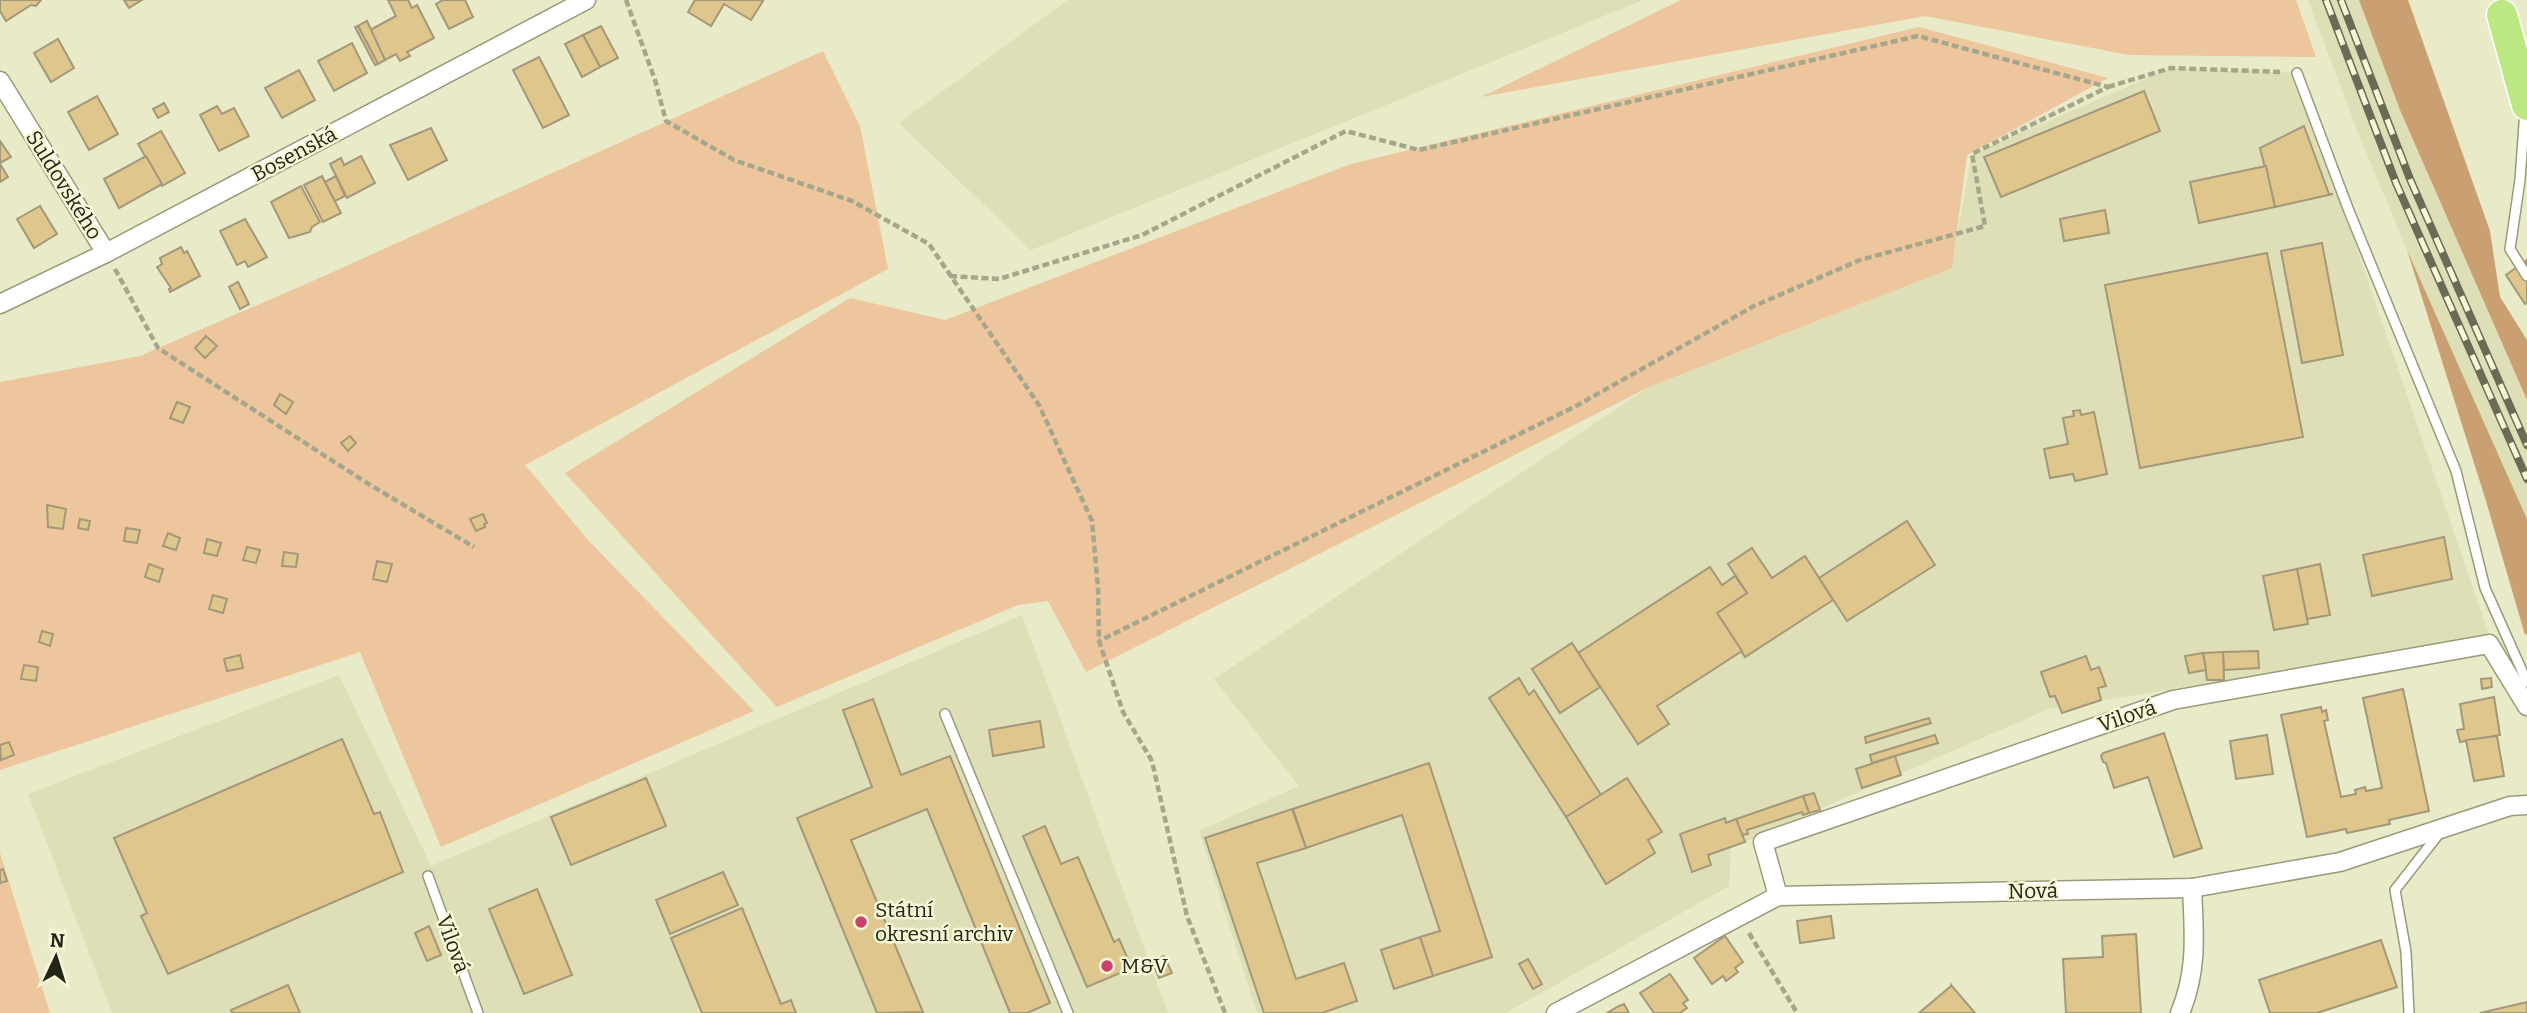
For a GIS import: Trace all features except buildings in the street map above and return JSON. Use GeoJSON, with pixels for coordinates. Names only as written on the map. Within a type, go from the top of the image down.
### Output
{"type":"FeatureCollection","features":[{"type":"Feature","properties":{"kind":"highway"},"geometry":{"type":"LineString","coordinates":[[2498,8],[2527,57]]}},
{"type":"Feature","properties":{"kind":"highway"},"geometry":{"type":"LineString","coordinates":[[2498,8],[2526,103]]}},
{"type":"Feature","properties":{"kind":"street","name":"Bosenská"},"geometry":{"type":"LineString","coordinates":[[0,304],[106,253],[586,0]]}},
{"type":"Feature","properties":{"kind":"street","name":"Suldovského"},"geometry":{"type":"LineString","coordinates":[[0,81],[106,253]]}},
{"type":"Feature","properties":{"kind":"street","name":"Vilová"},"geometry":{"type":"LineString","coordinates":[[1778,896],[1763,842],[2174,700],[2489,644],[2527,706]]}},
{"type":"Feature","properties":{"kind":"street","name":"Nová"},"geometry":{"type":"LineString","coordinates":[[1556,1013],[1778,896],[2192,888],[2340,862],[2510,806],[2527,805]]}},
{"type":"Feature","properties":{"kind":"street"},"geometry":{"type":"LineString","coordinates":[[2180,1013],[2189,990],[2195,950],[2192,888]]}},
{"type":"Feature","properties":{"kind":"lane"},"geometry":{"type":"LineString","coordinates":[[2297,73],[2349,211],[2456,471],[2485,588],[2527,682]]}},
{"type":"Feature","properties":{"kind":"lane"},"geometry":{"type":"LineString","coordinates":[[2526,103],[2520,180],[2510,249],[2527,276]]}},
{"type":"Feature","properties":{"kind":"lane"},"geometry":{"type":"LineString","coordinates":[[2520,180],[2527,191]]}},
{"type":"Feature","properties":{"kind":"lane"},"geometry":{"type":"LineString","coordinates":[[945,714],[1068,1013]]}},
{"type":"Feature","properties":{"kind":"lane"},"geometry":{"type":"LineString","coordinates":[[2409,1013],[2406,952],[2395,890],[2445,827]]}},
{"type":"Feature","properties":{"kind":"lane","name":"Vilová"},"geometry":{"type":"LineString","coordinates":[[428,876],[478,1013]]}},
{"type":"Feature","properties":{"kind":"path"},"geometry":{"type":"LineString","coordinates":[[626,0],[655,80],[666,121],[734,160],[852,201],[929,244],[1039,405],[1092,521],[1099,641],[1123,712],[1153,761],[1187,916],[1225,1013]]}},
{"type":"Feature","properties":{"kind":"path"},"geometry":{"type":"LineString","coordinates":[[950,276],[999,279],[1142,236],[1346,131],[1419,150],[1918,36],[2108,87]]}},
{"type":"Feature","properties":{"kind":"path"},"geometry":{"type":"LineString","coordinates":[[1099,641],[1576,406],[1754,306],[1860,260],[1985,226],[1972,154],[2108,87],[2171,68],[2297,73]]}},
{"type":"Feature","properties":{"kind":"path"},"geometry":{"type":"LineString","coordinates":[[106,253],[158,348],[367,483],[474,547]]}},
{"type":"Feature","properties":{"kind":"path"},"geometry":{"type":"LineString","coordinates":[[1739,916],[1797,1013]]}},
{"type":"Feature","properties":{"kind":"shaded area"},"geometry":{"type":"Polygon","coordinates":[[[1068,0],[1643,0],[1031,250],[899,123],[1068,0]]]}},
{"type":"Feature","properties":{"kind":"shaded area"},"geometry":{"type":"Polygon","coordinates":[[[1681,0],[2296,0],[2316,57],[2129,55],[1925,16],[1481,97],[1681,0]]]}},
{"type":"Feature","properties":{"kind":"shaded area"},"geometry":{"type":"Polygon","coordinates":[[[2308,0],[2359,0],[2400,110],[2527,400],[2527,519],[2407,250],[2357,130],[2308,0]]]}},
{"type":"Feature","properties":{"kind":"shaded area"},"geometry":{"type":"Polygon","coordinates":[[[2359,0],[2408,0],[2490,231],[2500,297],[2527,340],[2527,400],[2400,110],[2359,0]]]}},
{"type":"Feature","properties":{"kind":"shaded area"},"geometry":{"type":"Polygon","coordinates":[[[1919,27],[2108,78],[1967,155],[1952,268],[1649,387],[1086,672],[1048,601],[1018,605],[777,707],[565,473],[850,298],[945,320],[1351,164],[1919,27]]]}},
{"type":"Feature","properties":{"kind":"shaded area"},"geometry":{"type":"Polygon","coordinates":[[[823,51],[860,126],[888,269],[525,465],[589,541],[754,711],[441,847],[360,652],[0,770],[0,382],[140,356],[823,51]]]}},
{"type":"Feature","properties":{"kind":"shaded area"},"geometry":{"type":"Polygon","coordinates":[[[2171,68],[2297,73],[2490,638],[2048,709],[1731,848],[1729,886],[1506,1013],[1257,1013],[1199,831],[1299,786],[1214,679],[1649,387],[1951,268],[1972,154],[2171,68]]]}},
{"type":"Feature","properties":{"kind":"shaded area"},"geometry":{"type":"Polygon","coordinates":[[[2407,250],[2527,519],[2525,635],[2486,501],[2407,250]]]}},
{"type":"Feature","properties":{"kind":"shaded area"},"geometry":{"type":"Polygon","coordinates":[[[1022,615],[1168,1013],[112,1013],[28,794],[339,675],[431,866],[1022,615]]]}},
{"type":"Feature","properties":{"kind":"shaded area"},"geometry":{"type":"Polygon","coordinates":[[[0,853],[50,1013],[0,1013],[0,853]]]}},
{"type":"Feature","properties":{"kind":"railway"},"geometry":{"type":"LineString","coordinates":[[2326,0],[2396,183],[2527,479]]}},
{"type":"Feature","properties":{"kind":"railway"},"geometry":{"type":"LineString","coordinates":[[2341,0],[2410,179],[2527,445]]}},
{"type":"Feature","properties":{"kind":"place","name":"Státní okresní archiv"},"geometry":{"type":"Point","coordinates":[861,922]}},
{"type":"Feature","properties":{"kind":"place","name":"M&V"},"geometry":{"type":"Point","coordinates":[1107,966]}}]}
